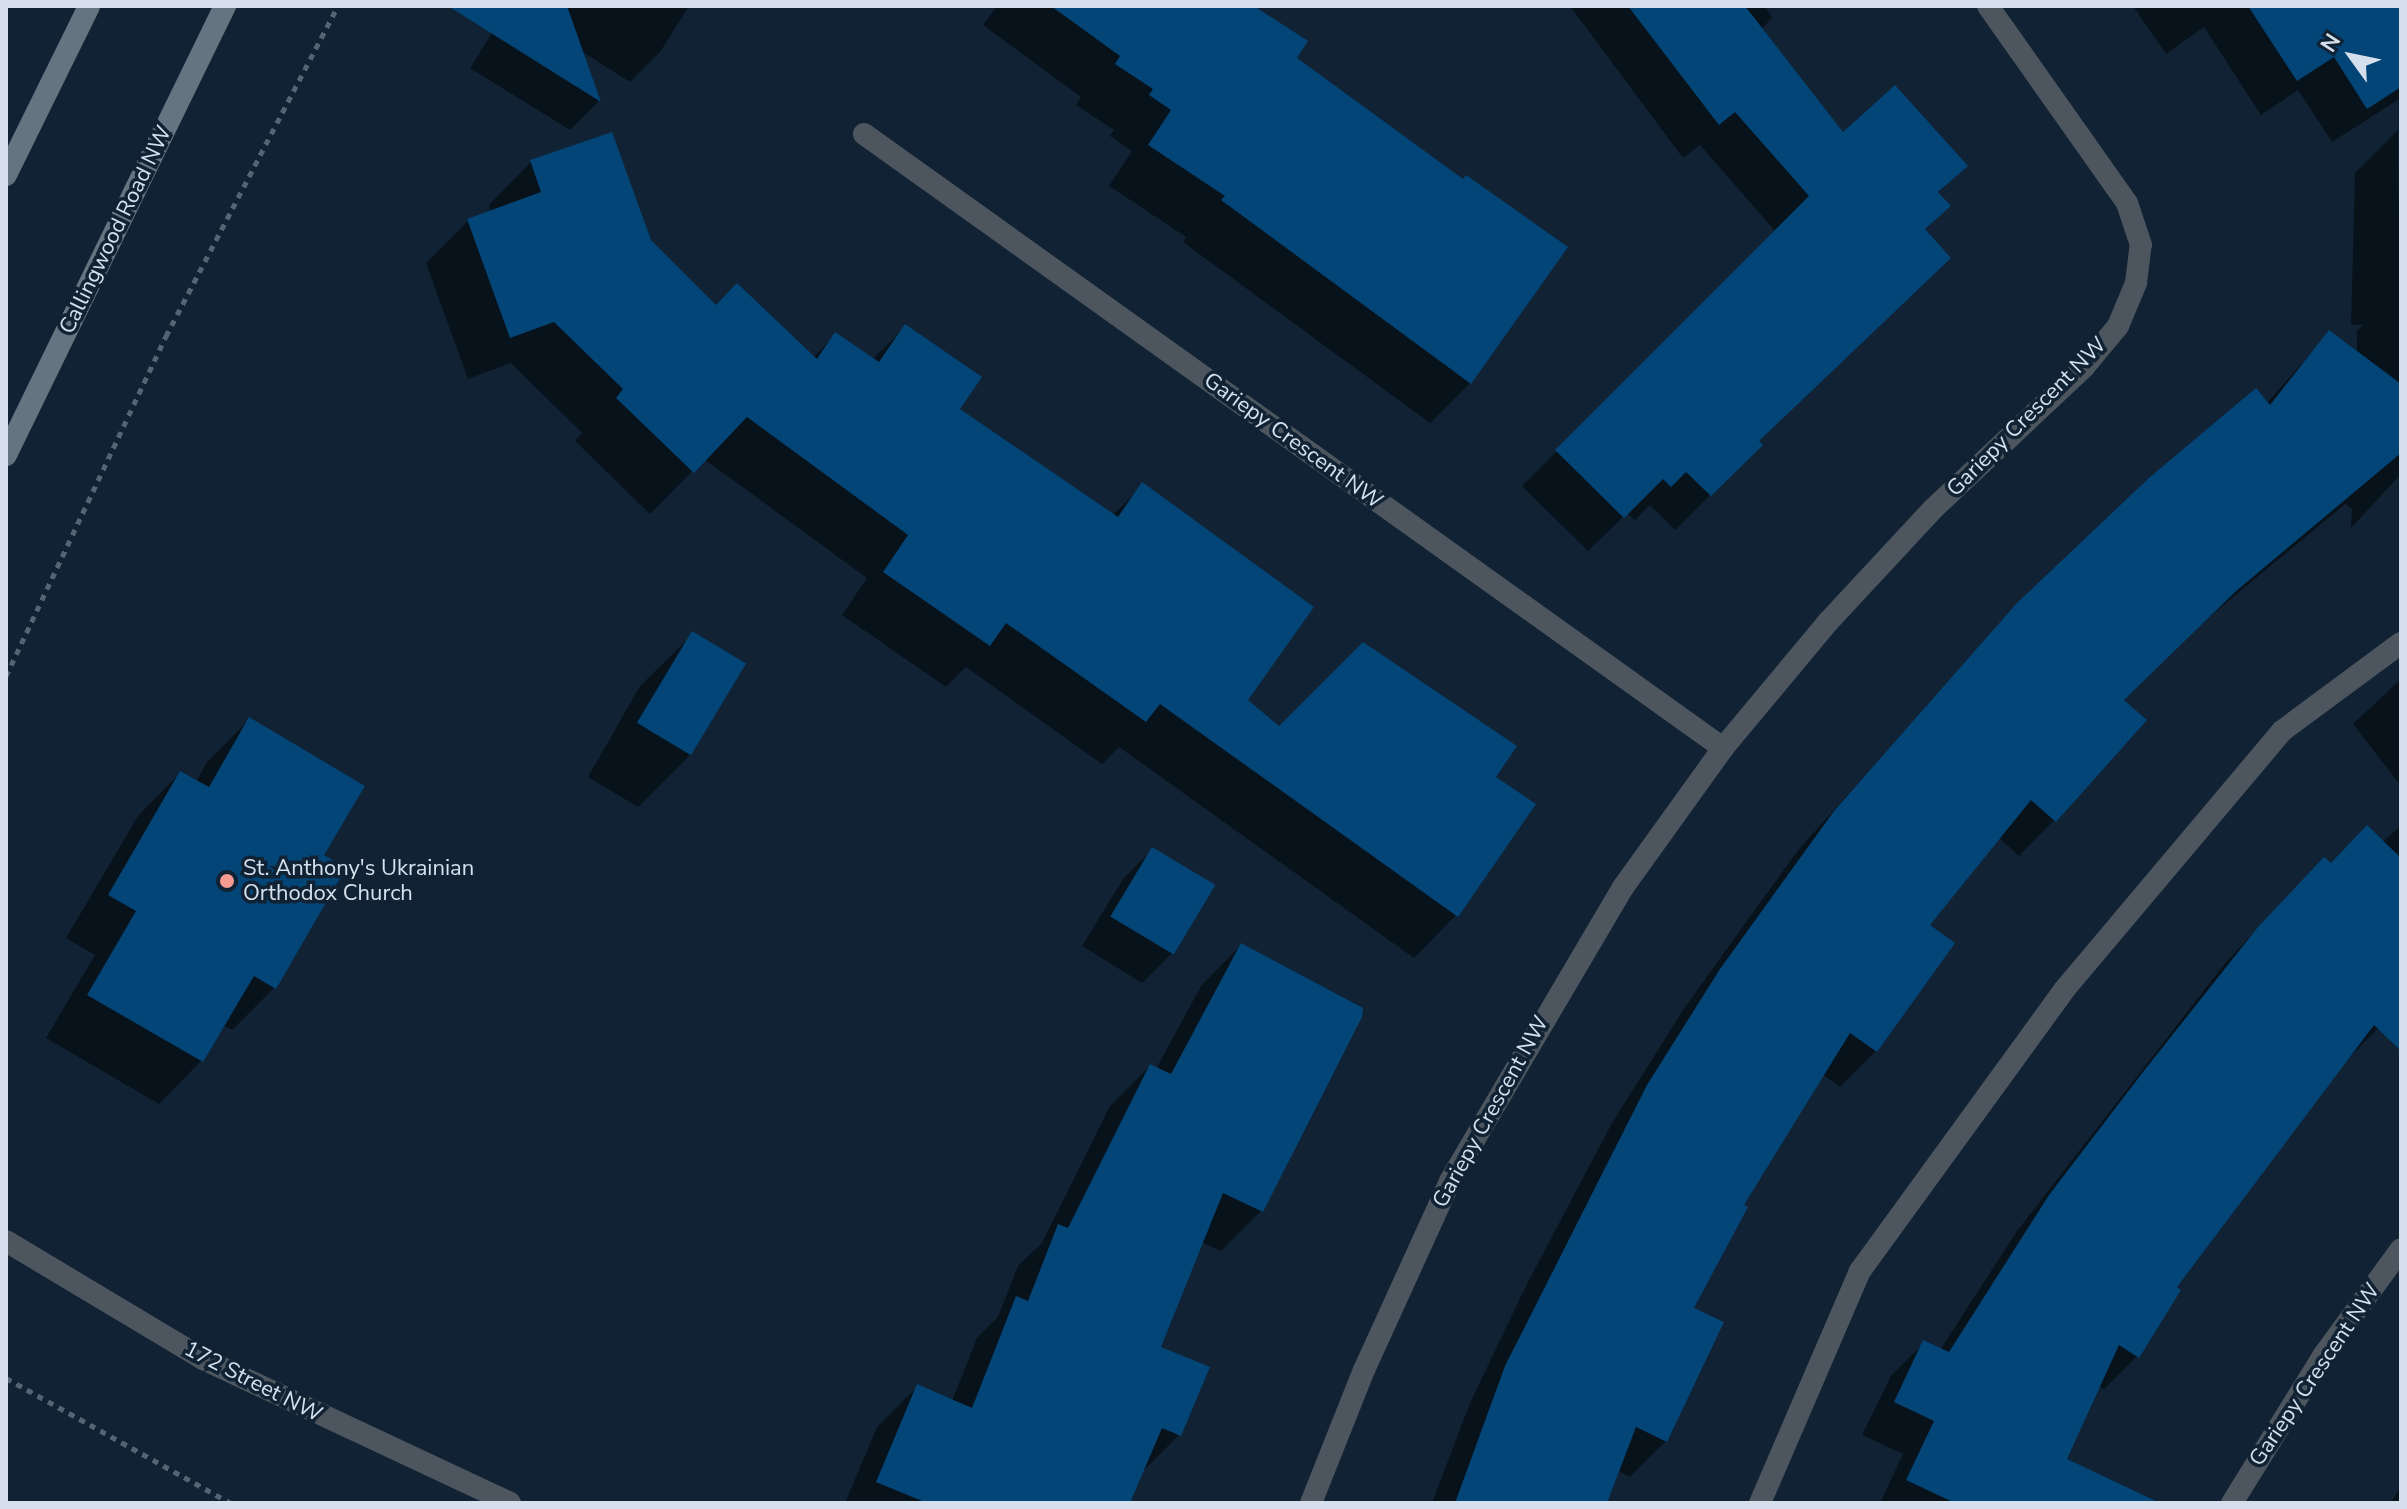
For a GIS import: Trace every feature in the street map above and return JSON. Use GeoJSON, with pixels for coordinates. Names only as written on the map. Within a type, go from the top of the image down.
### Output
{"type":"FeatureCollection","features":[{"type":"Feature","properties":{"kind":"main road"},"geometry":{"type":"LineString","coordinates":[[6,175],[89,6]]}},
{"type":"Feature","properties":{"kind":"main road","name":"Callingwood Road NW"},"geometry":{"type":"LineString","coordinates":[[6,455],[225,6]]}},
{"type":"Feature","properties":{"kind":"street","name":"Gariepy Crescent NW"},"geometry":{"type":"LineString","coordinates":[[1311,1503],[1364,1370],[1450,1181],[1624,886],[1723,748],[1828,622],[1933,509],[2084,367],[2118,326],[2136,283],[2141,245],[2127,203],[1988,6]]}},
{"type":"Feature","properties":{"kind":"street","name":"Gariepy Crescent NW"},"geometry":{"type":"LineString","coordinates":[[864,134],[1723,748]]}},
{"type":"Feature","properties":{"kind":"street"},"geometry":{"type":"LineString","coordinates":[[1760,1503],[1860,1271],[2064,990],[2282,731],[2401,643]]}},
{"type":"Feature","properties":{"kind":"street","name":"172 Street NW"},"geometry":{"type":"LineString","coordinates":[[6,1241],[203,1359],[510,1503]]}},
{"type":"Feature","properties":{"kind":"street","name":"Gariepy Crescent NW"},"geometry":{"type":"LineString","coordinates":[[2232,1503],[2323,1356],[2401,1249]]}},
{"type":"Feature","properties":{"kind":"path"},"geometry":{"type":"LineString","coordinates":[[6,676],[166,336],[338,6]]}},
{"type":"Feature","properties":{"kind":"path"},"geometry":{"type":"LineString","coordinates":[[6,1378],[231,1503]]}},
{"type":"Feature","properties":{"kind":"building"},"geometry":{"type":"Polygon","coordinates":[[[448,6],[567,6],[601,102],[448,6]]]}},
{"type":"Feature","properties":{"kind":"building"},"geometry":{"type":"Polygon","coordinates":[[[1051,6],[1254,6],[1308,41],[1297,58],[1463,179],[1466,175],[1568,247],[1471,384],[1221,200],[1225,196],[1148,145],[1171,110],[1149,95],[1153,89],[1115,64],[1120,56],[1051,6]]]}},
{"type":"Feature","properties":{"kind":"building"},"geometry":{"type":"Polygon","coordinates":[[[1628,6],[1745,6],[1843,132],[1895,85],[1968,166],[1938,192],[1951,206],[1925,229],[1951,258],[1759,441],[1763,445],[1711,496],[1686,472],[1671,487],[1663,479],[1624,518],[1555,450],[1809,196],[1735,112],[1719,125],[1628,6]]]}},
{"type":"Feature","properties":{"kind":"building"},"geometry":{"type":"Polygon","coordinates":[[[2248,6],[2401,6],[2401,87],[2367,109],[2334,57],[2297,81],[2248,6]]]}},
{"type":"Feature","properties":{"kind":"building"},"geometry":{"type":"Polygon","coordinates":[[[612,132],[651,240],[716,305],[737,283],[817,359],[835,332],[879,362],[905,324],[982,377],[960,409],[1118,517],[1142,482],[1314,607],[1248,700],[1279,726],[1363,642],[1517,746],[1496,777],[1536,804],[1458,917],[1160,704],[1146,722],[1006,623],[990,646],[883,572],[908,535],[747,417],[694,473],[616,398],[623,389],[554,322],[510,338],[467,219],[541,192],[530,160],[612,132]]]}},
{"type":"Feature","properties":{"kind":"building"},"geometry":{"type":"Polygon","coordinates":[[[2329,330],[2401,384],[2401,453],[2235,592],[2124,700],[2147,720],[2056,822],[2031,800],[1930,925],[1955,943],[1877,1052],[1850,1033],[1744,1205],[1748,1207],[1694,1308],[1724,1322],[1667,1442],[1636,1427],[1607,1503],[1455,1503],[1505,1366],[1647,1085],[1720,969],[1834,811],[2017,603],[2150,477],[2256,388],[2270,405],[2329,330]]]}},
{"type":"Feature","properties":{"kind":"building"},"geometry":{"type":"Polygon","coordinates":[[[692,631],[746,663],[691,755],[637,723],[692,631]]]}},
{"type":"Feature","properties":{"kind":"building","name":"St. Anthony's Ukrainian Orthodox Church"},"geometry":{"type":"Polygon","coordinates":[[[249,717],[365,786],[324,855],[346,868],[276,989],[254,976],[203,1062],[87,995],[136,911],[108,895],[180,771],[209,787],[249,717]]]}},
{"type":"Feature","properties":{"kind":"building"},"geometry":{"type":"Polygon","coordinates":[[[2367,825],[2401,858],[2401,1051],[2374,1025],[2177,1287],[2181,1290],[2139,1358],[2119,1345],[2067,1459],[2160,1503],[1955,1503],[1906,1480],[1934,1421],[1894,1402],[1923,1340],[1949,1352],[2049,1195],[2258,927],[2324,857],[2331,863],[2367,825]]]}},
{"type":"Feature","properties":{"kind":"building"},"geometry":{"type":"Polygon","coordinates":[[[1152,847],[1215,885],[1174,955],[1110,916],[1152,847]]]}},
{"type":"Feature","properties":{"kind":"building"},"geometry":{"type":"Polygon","coordinates":[[[1241,943],[1363,1008],[1362,1017],[1263,1212],[1223,1193],[1161,1347],[1210,1367],[1181,1436],[1162,1428],[1130,1503],[927,1503],[876,1482],[917,1384],[972,1408],[1016,1296],[1028,1301],[1058,1224],[1068,1228],[1150,1064],[1171,1074],[1241,943]]]}},
{"type":"Feature","properties":{"kind":"place","name":"St. Anthony's Ukrainian Orthodox Church"},"geometry":{"type":"Point","coordinates":[227,881]}}]}
